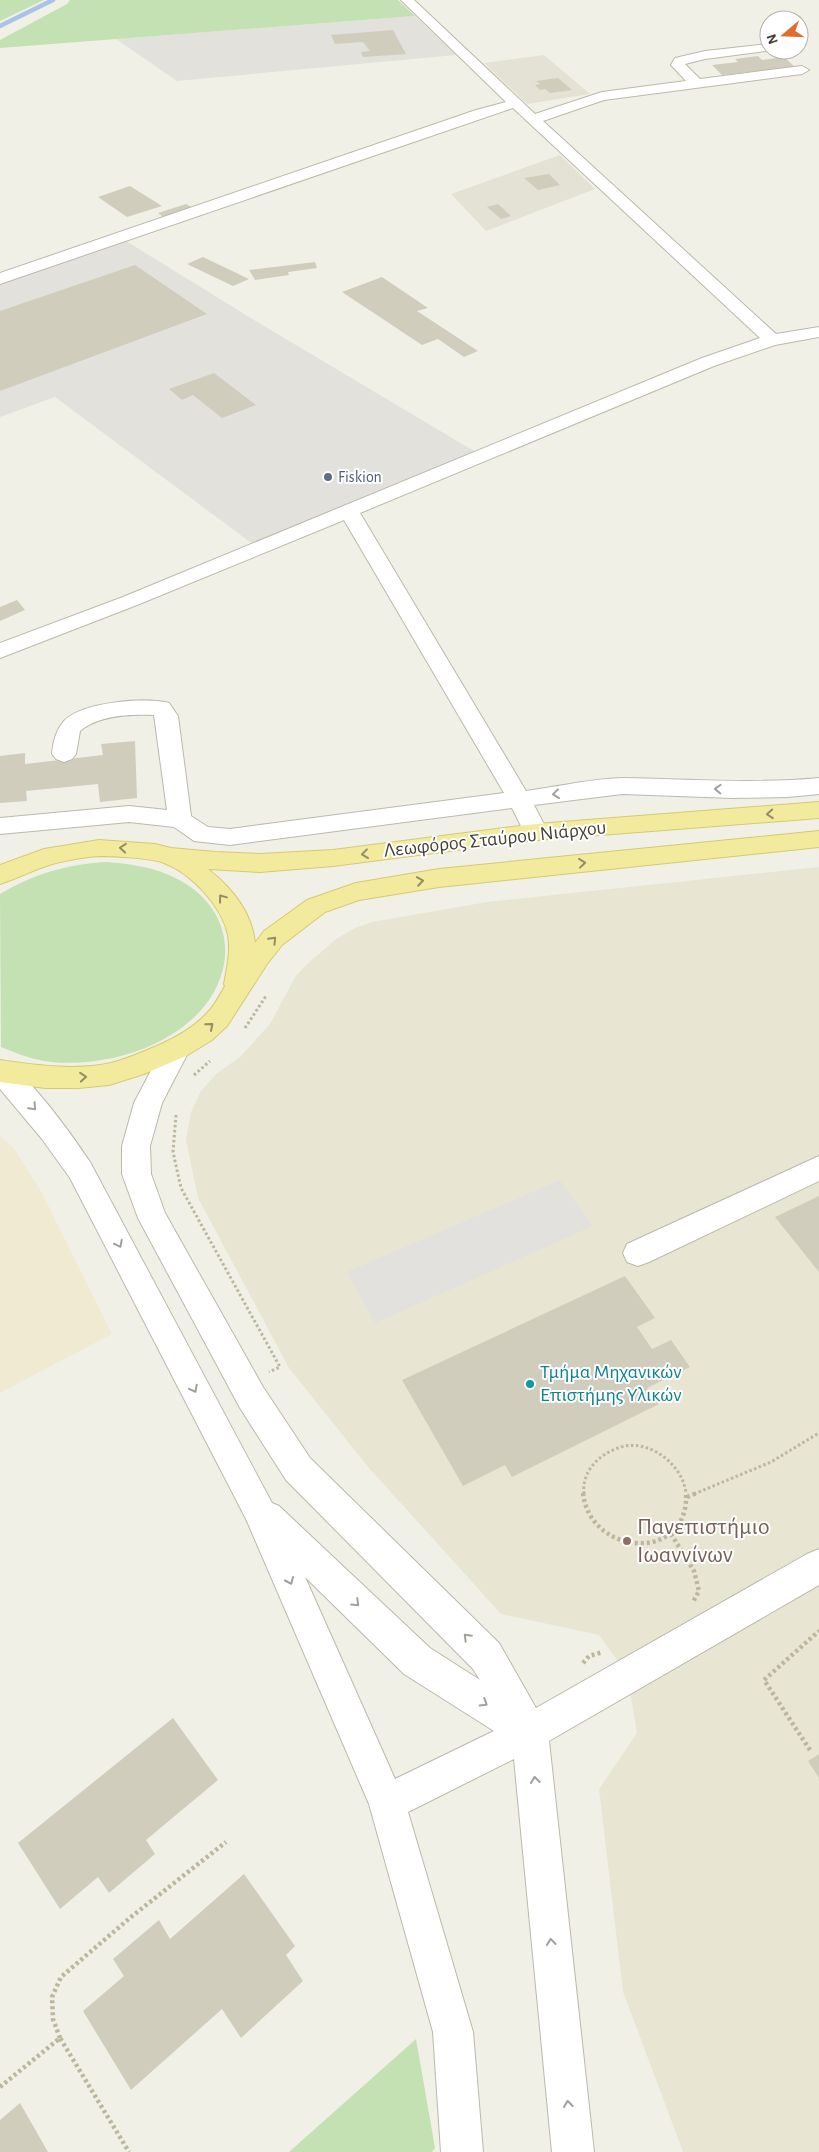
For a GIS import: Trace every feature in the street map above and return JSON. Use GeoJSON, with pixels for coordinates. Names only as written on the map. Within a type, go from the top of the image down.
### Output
{"type":"FeatureCollection","features":[{"type":"Feature","properties":{"kind":"main road","name":"Λεωφόρος Σταύρου Νιάρχου"},"geometry":{"type":"LineString","coordinates":[[0,875],[44,857],[80,849],[120,848],[215,861],[305,860],[536,832],[819,810]]}},
{"type":"Feature","properties":{"kind":"main road","name":"Λεωφόρος Σταύρου Νιάρχου"},"geometry":{"type":"LineString","coordinates":[[0,1071],[45,1077],[78,1077],[109,1074],[134,1067],[184,1063],[202,1033],[218,1019],[258,957],[273,938],[316,906],[356,892],[439,878],[819,839]]}},
{"type":"Feature","properties":{"kind":"main road","name":"Λεωφόρος Σταύρου Νιάρχου"},"geometry":{"type":"LineString","coordinates":[[171,856],[199,872],[216,889],[232,911],[241,934],[242,958],[235,994]]}},
{"type":"Feature","properties":{"kind":"street"},"geometry":{"type":"LineString","coordinates":[[407,0],[533,120],[772,340]]}},
{"type":"Feature","properties":{"kind":"street"},"geometry":{"type":"LineString","coordinates":[[697,84],[683,72],[678,65],[680,61],[705,55],[759,49]]}},
{"type":"Feature","properties":{"kind":"street"},"geometry":{"type":"LineString","coordinates":[[533,120],[592,98],[802,70]]}},
{"type":"Feature","properties":{"kind":"street"},"geometry":{"type":"LineString","coordinates":[[0,279],[481,113],[516,104]]}},
{"type":"Feature","properties":{"kind":"street"},"geometry":{"type":"LineString","coordinates":[[0,651],[130,601],[708,362],[772,340],[819,332]]}},
{"type":"Feature","properties":{"kind":"street"},"geometry":{"type":"LineString","coordinates":[[348,510],[520,799],[536,832]]}},
{"type":"Feature","properties":{"kind":"street"},"geometry":{"type":"LineString","coordinates":[[64,754],[65,741],[72,726],[92,714],[144,706],[161,708],[167,716],[180,820]]}},
{"type":"Feature","properties":{"kind":"street"},"geometry":{"type":"LineString","coordinates":[[0,826],[129,814],[180,820],[203,834],[230,837],[622,786],[733,790],[788,789],[819,786]]}},
{"type":"Feature","properties":{"kind":"street"},"geometry":{"type":"LineString","coordinates":[[184,1063],[150,1095],[139,1129],[135,1164],[144,1200],[243,1384],[298,1469],[486,1656],[530,1732],[573,2152]]}},
{"type":"Feature","properties":{"kind":"street"},"geometry":{"type":"LineString","coordinates":[[0,1071],[42,1116],[80,1170],[258,1509],[387,1803],[453,2032],[462,2152]]}},
{"type":"Feature","properties":{"kind":"street"},"geometry":{"type":"LineString","coordinates":[[638,1253],[819,1168]]}},
{"type":"Feature","properties":{"kind":"street"},"geometry":{"type":"LineString","coordinates":[[258,1509],[417,1661],[530,1732]]}},
{"type":"Feature","properties":{"kind":"street"},"geometry":{"type":"LineString","coordinates":[[387,1803],[530,1732],[819,1566]]}},
{"type":"Feature","properties":{"kind":"path"},"geometry":{"type":"LineString","coordinates":[[239,1034],[250,1023],[270,988]]}},
{"type":"Feature","properties":{"kind":"path"},"geometry":{"type":"LineString","coordinates":[[184,1063],[216,1056]]}},
{"type":"Feature","properties":{"kind":"path"},"geometry":{"type":"LineString","coordinates":[[177,1110],[172,1134],[172,1161],[181,1188],[280,1366],[243,1384]]}},
{"type":"Feature","properties":{"kind":"path"},"geometry":{"type":"LineString","coordinates":[[687,1497],[771,1462],[819,1433]]}},
{"type":"Feature","properties":{"kind":"path"},"geometry":{"type":"LineString","coordinates":[[626,1446],[644,1448],[660,1454],[674,1466],[683,1481],[687,1497],[683,1517],[671,1534],[656,1542],[638,1544],[620,1541],[604,1532],[591,1519],[584,1504],[582,1487],[586,1471],[596,1458],[610,1450],[626,1446]]}},
{"type":"Feature","properties":{"kind":"path"},"geometry":{"type":"LineString","coordinates":[[810,1750],[764,1680],[819,1631]]}},
{"type":"Feature","properties":{"kind":"path"},"geometry":{"type":"LineString","coordinates":[[129,2152],[60,2038],[53,2019],[52,1997],[61,1977],[131,1917],[226,1842]]}},
{"type":"Feature","properties":{"kind":"path"},"geometry":{"type":"LineString","coordinates":[[0,2087],[60,2038]]}},
{"type":"Feature","properties":{"kind":"shaded area"},"geometry":{"type":"Polygon","coordinates":[[[415,16],[456,55],[177,81],[116,39],[415,16]]]}},
{"type":"Feature","properties":{"kind":"shaded area"},"geometry":{"type":"Polygon","coordinates":[[[544,55],[590,94],[527,104],[484,63],[544,55]]]}},
{"type":"Feature","properties":{"kind":"shaded area"},"geometry":{"type":"Polygon","coordinates":[[[560,155],[595,189],[486,231],[451,194],[560,155]]]}},
{"type":"Feature","properties":{"kind":"shaded area"},"geometry":{"type":"Polygon","coordinates":[[[126,241],[254,320],[479,454],[254,545],[55,397],[0,417],[0,284],[126,241]]]}},
{"type":"Feature","properties":{"kind":"shaded area","name":"Πανεπιστήμιο Ιωαννίνων"},"geometry":{"type":"Polygon","coordinates":[[[819,867],[819,2152],[683,2152],[623,1992],[599,1789],[637,1733],[627,1674],[599,1635],[501,1614],[369,1468],[289,1368],[198,1198],[186,1140],[191,1112],[201,1091],[216,1074],[240,1057],[270,1024],[295,977],[306,965],[336,939],[355,928],[372,922],[487,902],[819,867]]]}},
{"type":"Feature","properties":{"kind":"shaded area"},"geometry":{"type":"Polygon","coordinates":[[[0,1136],[14,1148],[42,1193],[112,1334],[0,1393],[0,1136]]]}},
{"type":"Feature","properties":{"kind":"shaded area"},"geometry":{"type":"Polygon","coordinates":[[[560,1180],[593,1226],[375,1323],[347,1272],[560,1180]]]}},
{"type":"Feature","properties":{"kind":"green space"},"geometry":{"type":"Polygon","coordinates":[[[0,0],[44,0],[0,21],[0,0]]]}},
{"type":"Feature","properties":{"kind":"green space"},"geometry":{"type":"Polygon","coordinates":[[[70,0],[398,0],[415,16],[0,48],[0,40],[67,4],[70,0]]]}},
{"type":"Feature","properties":{"kind":"green space"},"geometry":{"type":"Polygon","coordinates":[[[107,862],[146,867],[161,872],[186,884],[201,895],[220,923],[224,939],[225,956],[222,974],[214,992],[200,1011],[183,1027],[162,1040],[140,1050],[115,1057],[91,1062],[67,1063],[44,1061],[1,1047],[0,894],[25,881],[51,871],[78,865],[107,862]]]}},
{"type":"Feature","properties":{"kind":"green space"},"geometry":{"type":"Polygon","coordinates":[[[416,2039],[435,2148],[432,2152],[289,2152],[416,2039]]]}},
{"type":"Feature","properties":{"kind":"building"},"geometry":{"type":"Polygon","coordinates":[[[393,30],[406,54],[363,57],[361,52],[370,51],[363,42],[335,44],[331,35],[393,30]]]}},
{"type":"Feature","properties":{"kind":"building"},"geometry":{"type":"Polygon","coordinates":[[[758,56],[759,60],[787,60],[795,67],[722,75],[712,65],[738,62],[735,59],[758,56]]]}},
{"type":"Feature","properties":{"kind":"building"},"geometry":{"type":"Polygon","coordinates":[[[558,78],[572,90],[550,93],[545,89],[540,90],[535,85],[540,84],[536,81],[558,78]]]}},
{"type":"Feature","properties":{"kind":"building"},"geometry":{"type":"Polygon","coordinates":[[[549,174],[560,185],[538,190],[524,178],[549,174]]]}},
{"type":"Feature","properties":{"kind":"building"},"geometry":{"type":"Polygon","coordinates":[[[130,186],[162,206],[127,217],[98,197],[130,186]]]}},
{"type":"Feature","properties":{"kind":"building"},"geometry":{"type":"Polygon","coordinates":[[[186,204],[195,209],[166,219],[158,213],[186,204]]]}},
{"type":"Feature","properties":{"kind":"building"},"geometry":{"type":"Polygon","coordinates":[[[498,204],[511,216],[501,219],[487,207],[498,204]]]}},
{"type":"Feature","properties":{"kind":"building"},"geometry":{"type":"Polygon","coordinates":[[[203,257],[249,279],[233,286],[187,264],[203,257]]]}},
{"type":"Feature","properties":{"kind":"building"},"geometry":{"type":"Polygon","coordinates":[[[315,262],[317,268],[288,272],[289,275],[255,280],[249,270],[315,262]]]}},
{"type":"Feature","properties":{"kind":"building"},"geometry":{"type":"Polygon","coordinates":[[[135,265],[207,314],[0,391],[0,311],[135,265]]]}},
{"type":"Feature","properties":{"kind":"building"},"geometry":{"type":"Polygon","coordinates":[[[382,277],[428,308],[417,311],[478,351],[464,357],[438,339],[422,345],[342,292],[382,277]]]}},
{"type":"Feature","properties":{"kind":"building"},"geometry":{"type":"Polygon","coordinates":[[[214,373],[256,405],[222,418],[193,395],[182,400],[169,389],[214,373]]]}},
{"type":"Feature","properties":{"kind":"building"},"geometry":{"type":"Polygon","coordinates":[[[17,600],[25,610],[0,621],[0,607],[17,600]]]}},
{"type":"Feature","properties":{"kind":"building"},"geometry":{"type":"Polygon","coordinates":[[[135,741],[137,798],[100,802],[98,784],[26,791],[27,801],[0,803],[0,756],[25,753],[25,764],[103,755],[101,744],[135,741]]]}},
{"type":"Feature","properties":{"kind":"building"},"geometry":{"type":"Polygon","coordinates":[[[819,1196],[819,1272],[775,1217],[819,1196]]]}},
{"type":"Feature","properties":{"kind":"building","name":"Τμήμα Μηχανικών Επιστήμης Υλικών"},"geometry":{"type":"Polygon","coordinates":[[[625,1276],[655,1318],[637,1327],[652,1349],[671,1340],[690,1367],[647,1388],[659,1404],[512,1477],[505,1465],[463,1486],[402,1380],[625,1276]]]}},
{"type":"Feature","properties":{"kind":"building"},"geometry":{"type":"Polygon","coordinates":[[[173,1718],[218,1780],[146,1840],[155,1854],[109,1893],[98,1877],[60,1909],[18,1843],[173,1718]]]}},
{"type":"Feature","properties":{"kind":"building"},"geometry":{"type":"Polygon","coordinates":[[[819,1754],[819,1778],[808,1761],[819,1754]]]}},
{"type":"Feature","properties":{"kind":"building"},"geometry":{"type":"Polygon","coordinates":[[[244,1874],[295,1946],[286,1955],[303,1981],[241,2038],[222,2009],[131,2090],[83,2011],[124,1976],[113,1959],[159,1920],[170,1939],[244,1874]]]}},
{"type":"Feature","properties":{"kind":"building"},"geometry":{"type":"Polygon","coordinates":[[[20,2103],[48,2152],[0,2152],[0,2120],[20,2103]]]}},
{"type":"Feature","properties":{"kind":"waterway"},"geometry":{"type":"LineString","coordinates":[[0,26],[53,0]]}},
{"type":"Feature","properties":{"kind":"place","name":"Fiskion"},"geometry":{"type":"Point","coordinates":[328,477]}},
{"type":"Feature","properties":{"kind":"place","name":"Τμήμα Μηχανικών Επιστήμης Υλικών"},"geometry":{"type":"Point","coordinates":[530,1384]}},
{"type":"Feature","properties":{"kind":"place","name":"Πανεπιστήμιο Ιωαννίνων"},"geometry":{"type":"Point","coordinates":[627,1541]}}]}
